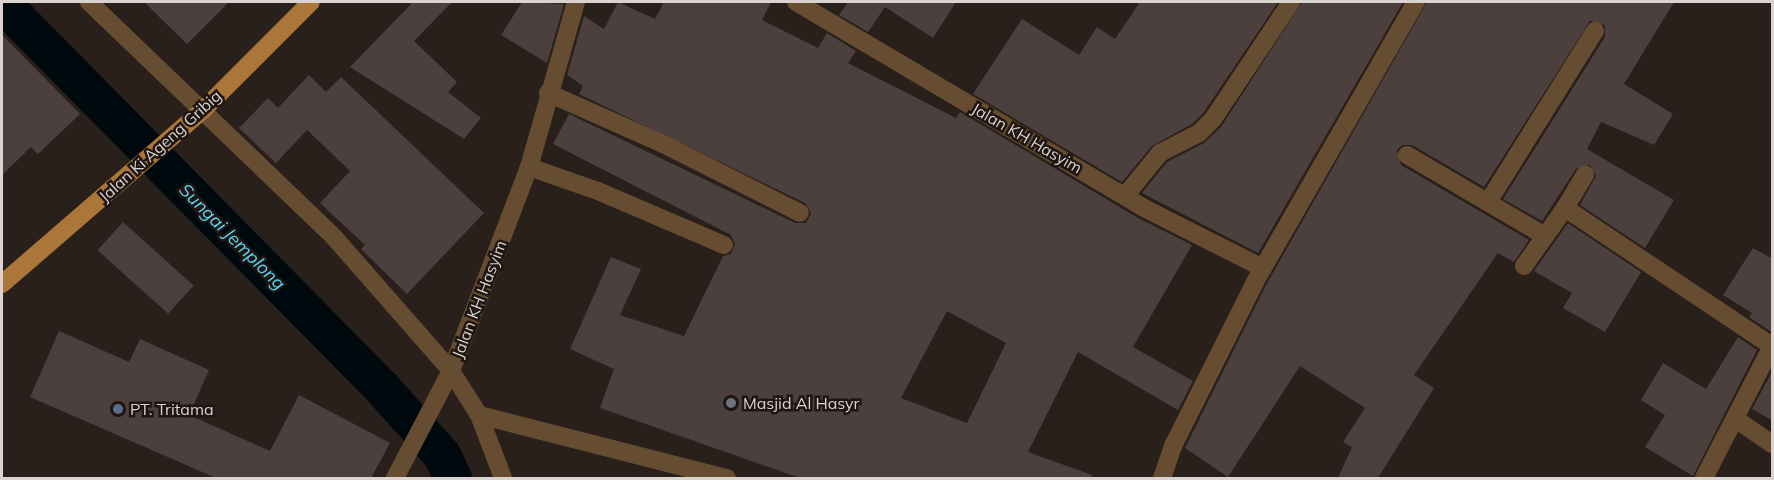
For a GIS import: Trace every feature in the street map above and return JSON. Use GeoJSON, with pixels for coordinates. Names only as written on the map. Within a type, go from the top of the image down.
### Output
{"type":"FeatureCollection","features":[{"type":"Feature","properties":{"kind":"main road","name":"Jalan Ki Ageng Gribig"},"geometry":{"type":"LineString","coordinates":[[2,284],[200,112],[311,2]]}},
{"type":"Feature","properties":{"kind":"street"},"geometry":{"type":"LineString","coordinates":[[89,2],[200,112],[333,236],[451,371],[440,388],[395,478]]}},
{"type":"Feature","properties":{"kind":"street","name":"Jalan KH Hasyim"},"geometry":{"type":"LineString","coordinates":[[503,478],[479,415],[451,371],[529,167],[548,93],[576,2]]}},
{"type":"Feature","properties":{"kind":"street","name":"Jalan KH Hasyim"},"geometry":{"type":"LineString","coordinates":[[796,2],[1125,196],[1263,268]]}},
{"type":"Feature","properties":{"kind":"street"},"geometry":{"type":"LineString","coordinates":[[1125,196],[1160,153],[1198,133],[1213,119],[1291,2]]}},
{"type":"Feature","properties":{"kind":"street"},"geometry":{"type":"LineString","coordinates":[[1162,478],[1174,444],[1263,268],[1325,154],[1416,2]]}},
{"type":"Feature","properties":{"kind":"street"},"geometry":{"type":"LineString","coordinates":[[1488,202],[1595,31]]}},
{"type":"Feature","properties":{"kind":"street"},"geometry":{"type":"LineString","coordinates":[[548,93],[663,144],[800,213]]}},
{"type":"Feature","properties":{"kind":"street"},"geometry":{"type":"LineString","coordinates":[[1407,155],[1545,236]]}},
{"type":"Feature","properties":{"kind":"street"},"geometry":{"type":"LineString","coordinates":[[529,167],[598,191],[724,245]]}},
{"type":"Feature","properties":{"kind":"street"},"geometry":{"type":"LineString","coordinates":[[1524,266],[1585,175]]}},
{"type":"Feature","properties":{"kind":"street"},"geometry":{"type":"LineString","coordinates":[[1564,207],[1772,346],[1737,420],[1704,478]]}},
{"type":"Feature","properties":{"kind":"street"},"geometry":{"type":"LineString","coordinates":[[479,415],[727,478]]}},
{"type":"Feature","properties":{"kind":"street"},"geometry":{"type":"LineString","coordinates":[[1737,420],[1773,444]]}},
{"type":"Feature","properties":{"kind":"building"},"geometry":{"type":"Polygon","coordinates":[[[144,2],[229,2],[187,44],[144,2]]]}},
{"type":"Feature","properties":{"kind":"building"},"geometry":{"type":"Polygon","coordinates":[[[413,2],[452,2],[414,41],[457,82],[448,92],[481,118],[464,139],[350,67],[413,2]]]}},
{"type":"Feature","properties":{"kind":"building"},"geometry":{"type":"Polygon","coordinates":[[[522,2],[564,4],[547,63],[501,35],[522,2]]]}},
{"type":"Feature","properties":{"kind":"building"},"geometry":{"type":"Polygon","coordinates":[[[618,2],[655,19],[664,2],[771,2],[762,20],[818,48],[827,33],[856,51],[848,63],[956,118],[960,112],[1138,218],[1192,245],[1133,347],[1193,381],[1178,410],[1078,352],[1028,452],[1092,475],[1091,478],[800,478],[600,408],[614,369],[570,349],[611,257],[641,269],[620,315],[684,336],[723,256],[731,254],[735,244],[731,235],[553,144],[569,114],[795,223],[806,223],[811,213],[805,203],[579,94],[583,86],[567,75],[584,16],[604,29],[618,2]],[[947,311],[901,398],[967,423],[1006,343],[947,311]]]}},
{"type":"Feature","properties":{"kind":"building"},"geometry":{"type":"Polygon","coordinates":[[[848,2],[956,2],[933,38],[885,7],[868,32],[839,15],[848,2]]]}},
{"type":"Feature","properties":{"kind":"building"},"geometry":{"type":"Polygon","coordinates":[[[1140,2],[1278,2],[1204,112],[1192,124],[1152,146],[1122,182],[973,94],[1022,19],[1079,55],[1097,27],[1115,39],[1140,2]]]}},
{"type":"Feature","properties":{"kind":"building"},"geometry":{"type":"Polygon","coordinates":[[[1302,2],[1403,2],[1258,253],[1142,193],[1167,162],[1204,143],[1221,127],[1302,2]]]}},
{"type":"Feature","properties":{"kind":"building"},"geometry":{"type":"Polygon","coordinates":[[[1427,2],[1674,2],[1624,84],[1673,114],[1654,145],[1601,122],[1587,149],[1674,200],[1645,248],[1580,205],[1596,176],[1590,165],[1576,169],[1542,221],[1503,199],[1605,37],[1605,25],[1590,21],[1484,187],[1412,145],[1402,145],[1397,150],[1401,165],[1529,240],[1514,262],[1498,253],[1414,375],[1434,388],[1378,478],[1338,478],[1352,447],[1343,442],[1365,408],[1300,366],[1228,477],[1185,448],[1266,285],[1427,2]]]}},
{"type":"Feature","properties":{"kind":"building"},"geometry":{"type":"Polygon","coordinates":[[[2,35],[80,114],[38,154],[31,147],[2,175],[2,35]]]}},
{"type":"Feature","properties":{"kind":"building"},"geometry":{"type":"Polygon","coordinates":[[[309,75],[326,92],[341,77],[484,213],[407,294],[361,249],[365,245],[320,203],[350,171],[307,130],[276,163],[239,128],[268,98],[278,108],[309,75]]]}},
{"type":"Feature","properties":{"kind":"building"},"geometry":{"type":"Polygon","coordinates":[[[123,222],[194,286],[168,314],[98,250],[123,222]]]}},
{"type":"Feature","properties":{"kind":"building"},"geometry":{"type":"Polygon","coordinates":[[[1568,223],[1641,272],[1605,332],[1563,308],[1572,293],[1534,271],[1568,223]]]}},
{"type":"Feature","properties":{"kind":"building"},"geometry":{"type":"Polygon","coordinates":[[[1753,248],[1773,259],[1773,333],[1749,317],[1752,313],[1723,295],[1753,248]]]}},
{"type":"Feature","properties":{"kind":"building"},"geometry":{"type":"Polygon","coordinates":[[[59,331],[129,362],[140,339],[209,370],[189,415],[270,451],[299,395],[390,443],[371,478],[216,478],[30,397],[59,331]]]}},
{"type":"Feature","properties":{"kind":"building"},"geometry":{"type":"Polygon","coordinates":[[[1738,337],[1757,350],[1693,476],[1645,447],[1665,415],[1641,400],[1663,363],[1706,389],[1738,337]]]}},
{"type":"Feature","properties":{"kind":"building"},"geometry":{"type":"Polygon","coordinates":[[[1773,370],[1773,421],[1752,409],[1773,370]]]}},
{"type":"Feature","properties":{"kind":"waterway","name":"Sungai Jemplong"},"geometry":{"type":"LineString","coordinates":[[2,3],[382,388],[442,455],[453,478]]}},
{"type":"Feature","properties":{"kind":"place","name":"Masjid Al Hasyr"},"geometry":{"type":"Point","coordinates":[731,403]}},
{"type":"Feature","properties":{"kind":"place","name":"PT. Tritama"},"geometry":{"type":"Point","coordinates":[118,409]}}]}
